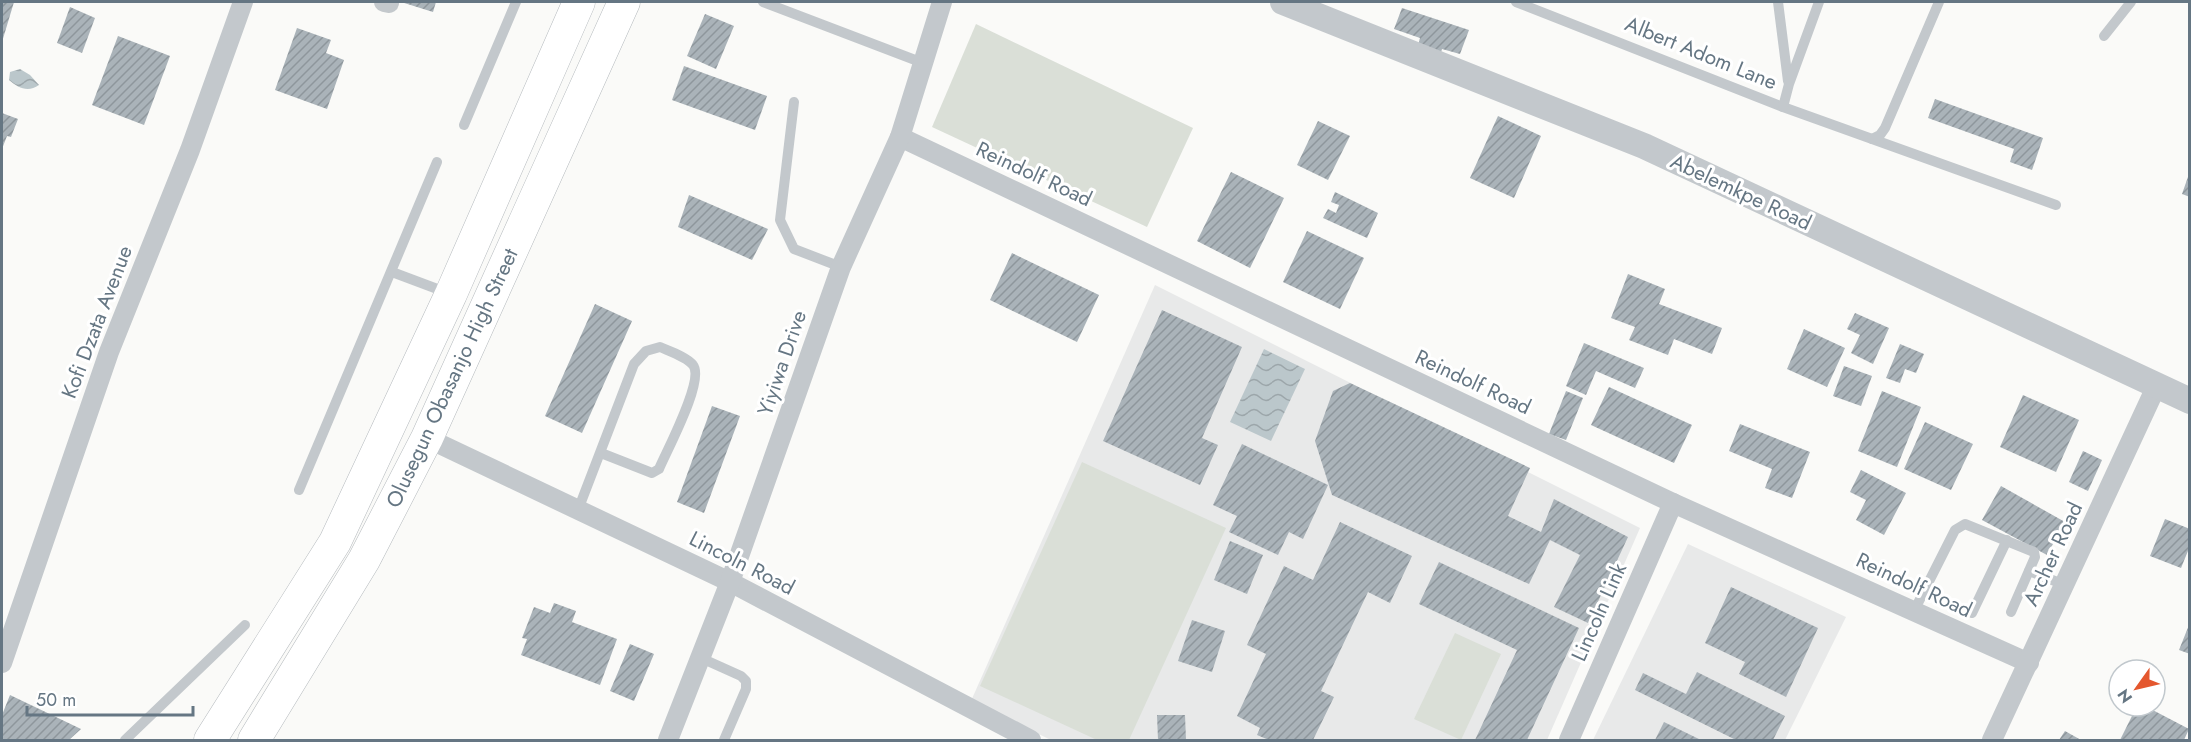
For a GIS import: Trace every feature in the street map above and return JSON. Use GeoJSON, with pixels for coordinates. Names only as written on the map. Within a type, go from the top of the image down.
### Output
{"type":"FeatureCollection","features":[{"type":"Feature","properties":{"kind":"main road","name":"Olusegun Obasanjo High Street"},"geometry":{"type":"LineString","coordinates":[[210,741],[335,542],[451,294],[579,2]]}},
{"type":"Feature","properties":{"kind":"main road","name":"Olusegun Obasanjo High Street"},"geometry":{"type":"LineString","coordinates":[[254,741],[364,560],[427,438],[624,2]]}},
{"type":"Feature","properties":{"kind":"street","name":"Kofi Dzata Avenue"},"geometry":{"type":"LineString","coordinates":[[2,663],[109,352],[190,150],[243,2]]}},
{"type":"Feature","properties":{"kind":"street","name":"Yiyiwa Drive"},"geometry":{"type":"LineString","coordinates":[[668,741],[730,582],[841,267],[900,137],[942,2]]}},
{"type":"Feature","properties":{"kind":"street","name":"Abelemkpe Road"},"geometry":{"type":"LineString","coordinates":[[1283,2],[1644,146],[2190,401]]}},
{"type":"Feature","properties":{"kind":"street","name":"Reindolf Road"},"geometry":{"type":"LineString","coordinates":[[900,137],[1673,503],[2029,663]]}},
{"type":"Feature","properties":{"kind":"street","name":"Archer Road"},"geometry":{"type":"LineString","coordinates":[[1992,741],[2156,387]]}},
{"type":"Feature","properties":{"kind":"street","name":"Lincoln Road"},"geometry":{"type":"LineString","coordinates":[[427,438],[730,582],[1031,741]]}},
{"type":"Feature","properties":{"kind":"street","name":"Lincoln Link"},"geometry":{"type":"LineString","coordinates":[[1569,741],[1673,503]]}},
{"type":"Feature","properties":{"kind":"lane"},"geometry":{"type":"LineString","coordinates":[[464,124],[516,2]]}},
{"type":"Feature","properties":{"kind":"lane"},"geometry":{"type":"LineString","coordinates":[[763,2],[923,63]]}},
{"type":"Feature","properties":{"kind":"lane","name":"Albert Adom Lane"},"geometry":{"type":"LineString","coordinates":[[1516,2],[1537,5],[1783,107],[2056,205]]}},
{"type":"Feature","properties":{"kind":"lane"},"geometry":{"type":"LineString","coordinates":[[1778,2],[1789,84]]}},
{"type":"Feature","properties":{"kind":"lane"},"geometry":{"type":"LineString","coordinates":[[1783,107],[1819,2]]}},
{"type":"Feature","properties":{"kind":"lane"},"geometry":{"type":"LineString","coordinates":[[1872,139],[1880,135],[1885,128],[1939,2]]}},
{"type":"Feature","properties":{"kind":"lane"},"geometry":{"type":"LineString","coordinates":[[2104,36],[2131,2]]}},
{"type":"Feature","properties":{"kind":"lane"},"geometry":{"type":"LineString","coordinates":[[794,102],[780,220],[794,249],[841,267]]}},
{"type":"Feature","properties":{"kind":"lane"},"geometry":{"type":"LineString","coordinates":[[299,490],[437,162]]}},
{"type":"Feature","properties":{"kind":"lane"},"geometry":{"type":"LineString","coordinates":[[392,272],[451,294]]}},
{"type":"Feature","properties":{"kind":"lane"},"geometry":{"type":"LineString","coordinates":[[578,510],[634,364],[646,351],[660,347],[693,364],[698,376],[693,392],[659,469],[652,473],[642,471],[601,453]]}},
{"type":"Feature","properties":{"kind":"lane"},"geometry":{"type":"LineString","coordinates":[[1914,611],[1960,526],[1965,524],[2034,552],[2035,557],[2011,612]]}},
{"type":"Feature","properties":{"kind":"lane"},"geometry":{"type":"LineString","coordinates":[[1972,613],[2007,540]]}},
{"type":"Feature","properties":{"kind":"lane"},"geometry":{"type":"LineString","coordinates":[[2029,571],[2064,585]]}},
{"type":"Feature","properties":{"kind":"lane"},"geometry":{"type":"LineString","coordinates":[[125,741],[245,626]]}},
{"type":"Feature","properties":{"kind":"lane"},"geometry":{"type":"LineString","coordinates":[[701,658],[741,676],[746,681],[746,689],[724,741]]}},
{"type":"Feature","properties":{"kind":"shaded area"},"geometry":{"type":"Polygon","coordinates":[[[976,24],[1193,128],[1147,227],[932,127],[976,24]]]}},
{"type":"Feature","properties":{"kind":"shaded area"},"geometry":{"type":"Polygon","coordinates":[[[1155,285],[1640,528],[1547,740],[1051,740],[971,701],[1155,285]]]}},
{"type":"Feature","properties":{"kind":"shaded area"},"geometry":{"type":"Polygon","coordinates":[[[1082,462],[1226,528],[1129,740],[1097,740],[980,686],[1082,462]]]}},
{"type":"Feature","properties":{"kind":"shaded area"},"geometry":{"type":"Polygon","coordinates":[[[1688,544],[1846,617],[1785,740],[1593,740],[1688,544]]]}},
{"type":"Feature","properties":{"kind":"shaded area"},"geometry":{"type":"Polygon","coordinates":[[[1455,633],[1501,654],[1461,740],[1414,719],[1455,633]]]}},
{"type":"Feature","properties":{"kind":"water"},"geometry":{"type":"Polygon","coordinates":[[[20,69],[30,75],[39,85],[31,89],[23,88],[9,80],[10,72],[20,69]]]}},
{"type":"Feature","properties":{"kind":"water"},"geometry":{"type":"Polygon","coordinates":[[[1264,349],[1305,369],[1271,441],[1230,422],[1264,349]]]}},
{"type":"Feature","properties":{"kind":"building"},"geometry":{"type":"Polygon","coordinates":[[[2,2],[14,2],[2,42],[2,2]]]}},
{"type":"Feature","properties":{"kind":"building"},"geometry":{"type":"Polygon","coordinates":[[[401,2],[436,2],[433,12],[401,2]]]}},
{"type":"Feature","properties":{"kind":"building"},"geometry":{"type":"Polygon","coordinates":[[[70,7],[95,18],[82,53],[57,43],[70,7]]]}},
{"type":"Feature","properties":{"kind":"building"},"geometry":{"type":"Polygon","coordinates":[[[1402,8],[1469,30],[1460,54],[1442,49],[1440,56],[1417,49],[1420,38],[1394,29],[1402,8]]]}},
{"type":"Feature","properties":{"kind":"building"},"geometry":{"type":"Polygon","coordinates":[[[705,14],[734,26],[716,69],[687,56],[705,14]]]}},
{"type":"Feature","properties":{"kind":"building"},"geometry":{"type":"Polygon","coordinates":[[[297,28],[331,40],[326,53],[344,60],[327,109],[275,90],[297,28]]]}},
{"type":"Feature","properties":{"kind":"building"},"geometry":{"type":"Polygon","coordinates":[[[118,36],[170,56],[144,125],[92,105],[118,36]]]}},
{"type":"Feature","properties":{"kind":"building"},"geometry":{"type":"Polygon","coordinates":[[[684,66],[767,96],[755,130],[672,100],[684,66]]]}},
{"type":"Feature","properties":{"kind":"building"},"geometry":{"type":"Polygon","coordinates":[[[1935,99],[2043,138],[2032,170],[2010,162],[2014,149],[1928,118],[1935,99]]]}},
{"type":"Feature","properties":{"kind":"building"},"geometry":{"type":"Polygon","coordinates":[[[2,113],[18,119],[11,137],[7,136],[2,149],[2,113]]]}},
{"type":"Feature","properties":{"kind":"building"},"geometry":{"type":"Polygon","coordinates":[[[1498,116],[1541,136],[1514,198],[1470,178],[1498,116]]]}},
{"type":"Feature","properties":{"kind":"building"},"geometry":{"type":"Polygon","coordinates":[[[1318,121],[1350,136],[1328,180],[1297,165],[1318,121]]]}},
{"type":"Feature","properties":{"kind":"building"},"geometry":{"type":"Polygon","coordinates":[[[1231,172],[1284,198],[1250,268],[1197,241],[1231,172]]]}},
{"type":"Feature","properties":{"kind":"building"},"geometry":{"type":"Polygon","coordinates":[[[2190,174],[2190,197],[2182,194],[2190,174]]]}},
{"type":"Feature","properties":{"kind":"building"},"geometry":{"type":"Polygon","coordinates":[[[1335,192],[1378,213],[1367,238],[1323,218],[1328,209],[1336,213],[1339,205],[1331,202],[1335,192]]]}},
{"type":"Feature","properties":{"kind":"building"},"geometry":{"type":"Polygon","coordinates":[[[689,195],[768,229],[752,260],[678,227],[689,195]]]}},
{"type":"Feature","properties":{"kind":"building"},"geometry":{"type":"Polygon","coordinates":[[[1307,231],[1364,258],[1340,309],[1283,282],[1307,231]]]}},
{"type":"Feature","properties":{"kind":"building"},"geometry":{"type":"Polygon","coordinates":[[[1012,253],[1099,295],[1077,342],[990,300],[1012,253]]]}},
{"type":"Feature","properties":{"kind":"building"},"geometry":{"type":"Polygon","coordinates":[[[1628,274],[1665,289],[1659,304],[1722,328],[1712,354],[1674,339],[1668,355],[1629,340],[1635,327],[1611,318],[1628,274]]]}},
{"type":"Feature","properties":{"kind":"building"},"geometry":{"type":"Polygon","coordinates":[[[595,304],[632,321],[582,433],[545,416],[595,304]]]}},
{"type":"Feature","properties":{"kind":"building"},"geometry":{"type":"Polygon","coordinates":[[[1162,310],[1242,347],[1202,438],[1218,445],[1200,485],[1103,441],[1162,310]]]}},
{"type":"Feature","properties":{"kind":"building"},"geometry":{"type":"Polygon","coordinates":[[[1855,313],[1889,328],[1873,364],[1851,353],[1860,335],[1847,329],[1855,313]]]}},
{"type":"Feature","properties":{"kind":"building"},"geometry":{"type":"Polygon","coordinates":[[[1804,329],[1845,348],[1827,387],[1787,369],[1804,329]]]}},
{"type":"Feature","properties":{"kind":"building"},"geometry":{"type":"Polygon","coordinates":[[[1584,343],[1644,368],[1635,388],[1596,371],[1586,395],[1566,386],[1584,343]]]}},
{"type":"Feature","properties":{"kind":"building"},"geometry":{"type":"Polygon","coordinates":[[[1900,344],[1924,354],[1916,373],[1905,369],[1900,383],[1886,378],[1900,344]]]}},
{"type":"Feature","properties":{"kind":"building"},"geometry":{"type":"Polygon","coordinates":[[[1844,366],[1872,376],[1861,406],[1833,396],[1844,366]]]}},
{"type":"Feature","properties":{"kind":"building"},"geometry":{"type":"Polygon","coordinates":[[[1350,383],[1530,468],[1508,516],[1541,532],[1554,499],[1628,537],[1588,623],[1554,607],[1580,555],[1550,540],[1529,584],[1332,495],[1315,441],[1333,391],[1350,383]]]}},
{"type":"Feature","properties":{"kind":"building"},"geometry":{"type":"Polygon","coordinates":[[[1609,387],[1692,425],[1674,463],[1591,425],[1609,387]]]}},
{"type":"Feature","properties":{"kind":"building"},"geometry":{"type":"Polygon","coordinates":[[[1566,391],[1583,398],[1566,440],[1549,434],[1566,391]]]}},
{"type":"Feature","properties":{"kind":"building"},"geometry":{"type":"Polygon","coordinates":[[[1882,391],[1921,407],[1897,467],[1858,451],[1882,391]]]}},
{"type":"Feature","properties":{"kind":"building"},"geometry":{"type":"Polygon","coordinates":[[[2023,395],[2079,420],[2056,472],[2000,447],[2023,395]]]}},
{"type":"Feature","properties":{"kind":"building"},"geometry":{"type":"Polygon","coordinates":[[[712,406],[740,416],[704,513],[677,502],[712,406]]]}},
{"type":"Feature","properties":{"kind":"building"},"geometry":{"type":"Polygon","coordinates":[[[1925,422],[1973,444],[1951,490],[1904,469],[1925,422]]]}},
{"type":"Feature","properties":{"kind":"building"},"geometry":{"type":"Polygon","coordinates":[[[1740,424],[1810,452],[1792,498],[1765,488],[1772,469],[1729,451],[1740,424]]]}},
{"type":"Feature","properties":{"kind":"building"},"geometry":{"type":"Polygon","coordinates":[[[1242,444],[1328,485],[1303,539],[1289,532],[1278,555],[1229,532],[1237,516],[1213,505],[1242,444]]]}},
{"type":"Feature","properties":{"kind":"building"},"geometry":{"type":"Polygon","coordinates":[[[2083,451],[2102,460],[2088,491],[2069,482],[2083,451]]]}},
{"type":"Feature","properties":{"kind":"building"},"geometry":{"type":"Polygon","coordinates":[[[1861,470],[1906,493],[1884,535],[1856,520],[1866,500],[1850,492],[1861,470]]]}},
{"type":"Feature","properties":{"kind":"building"},"geometry":{"type":"Polygon","coordinates":[[[2001,486],[2065,522],[2047,555],[1982,520],[2001,486]]]}},
{"type":"Feature","properties":{"kind":"building"},"geometry":{"type":"Polygon","coordinates":[[[2165,519],[2190,529],[2190,546],[2181,568],[2150,556],[2165,519]]]}},
{"type":"Feature","properties":{"kind":"building"},"geometry":{"type":"Polygon","coordinates":[[[1340,522],[1412,556],[1390,603],[1368,592],[1321,691],[1334,697],[1313,740],[1269,740],[1257,735],[1260,728],[1237,716],[1266,654],[1247,645],[1284,566],[1313,580],[1340,522]]]}},
{"type":"Feature","properties":{"kind":"building"},"geometry":{"type":"Polygon","coordinates":[[[1230,541],[1263,555],[1247,594],[1214,580],[1230,541]]]}},
{"type":"Feature","properties":{"kind":"building"},"geometry":{"type":"Polygon","coordinates":[[[1439,562],[1579,628],[1527,740],[1475,740],[1517,650],[1419,604],[1439,562]]]}},
{"type":"Feature","properties":{"kind":"building"},"geometry":{"type":"Polygon","coordinates":[[[1731,587],[1818,628],[1786,697],[1739,674],[1745,662],[1705,643],[1731,587]]]}},
{"type":"Feature","properties":{"kind":"building"},"geometry":{"type":"Polygon","coordinates":[[[554,603],[576,611],[572,622],[617,639],[600,685],[521,655],[527,639],[522,638],[534,607],[550,613],[554,603]]]}},
{"type":"Feature","properties":{"kind":"building"},"geometry":{"type":"Polygon","coordinates":[[[1192,620],[1225,631],[1212,672],[1178,661],[1192,620]]]}},
{"type":"Feature","properties":{"kind":"building"},"geometry":{"type":"Polygon","coordinates":[[[2190,625],[2190,654],[2179,650],[2190,625]]]}},
{"type":"Feature","properties":{"kind":"building"},"geometry":{"type":"Polygon","coordinates":[[[630,644],[654,654],[634,701],[610,691],[630,644]]]}},
{"type":"Feature","properties":{"kind":"building"},"geometry":{"type":"Polygon","coordinates":[[[1697,672],[1785,716],[1773,740],[1736,740],[1635,690],[1643,673],[1686,694],[1697,672]]]}},
{"type":"Feature","properties":{"kind":"building"},"geometry":{"type":"Polygon","coordinates":[[[10,695],[81,729],[69,740],[2,740],[2,715],[10,695]]]}},
{"type":"Feature","properties":{"kind":"building"},"geometry":{"type":"Polygon","coordinates":[[[1157,715],[1185,715],[1186,740],[1158,740],[1157,715]]]}},
{"type":"Feature","properties":{"kind":"building"},"geometry":{"type":"Polygon","coordinates":[[[2131,718],[2167,718],[2189,729],[2184,740],[2120,740],[2131,718]]]}},
{"type":"Feature","properties":{"kind":"building"},"geometry":{"type":"Polygon","coordinates":[[[1664,722],[1701,740],[1655,740],[1664,722]]]}},
{"type":"Feature","properties":{"kind":"building"},"geometry":{"type":"Polygon","coordinates":[[[2065,731],[2081,740],[2059,740],[2065,731]]]}}]}
